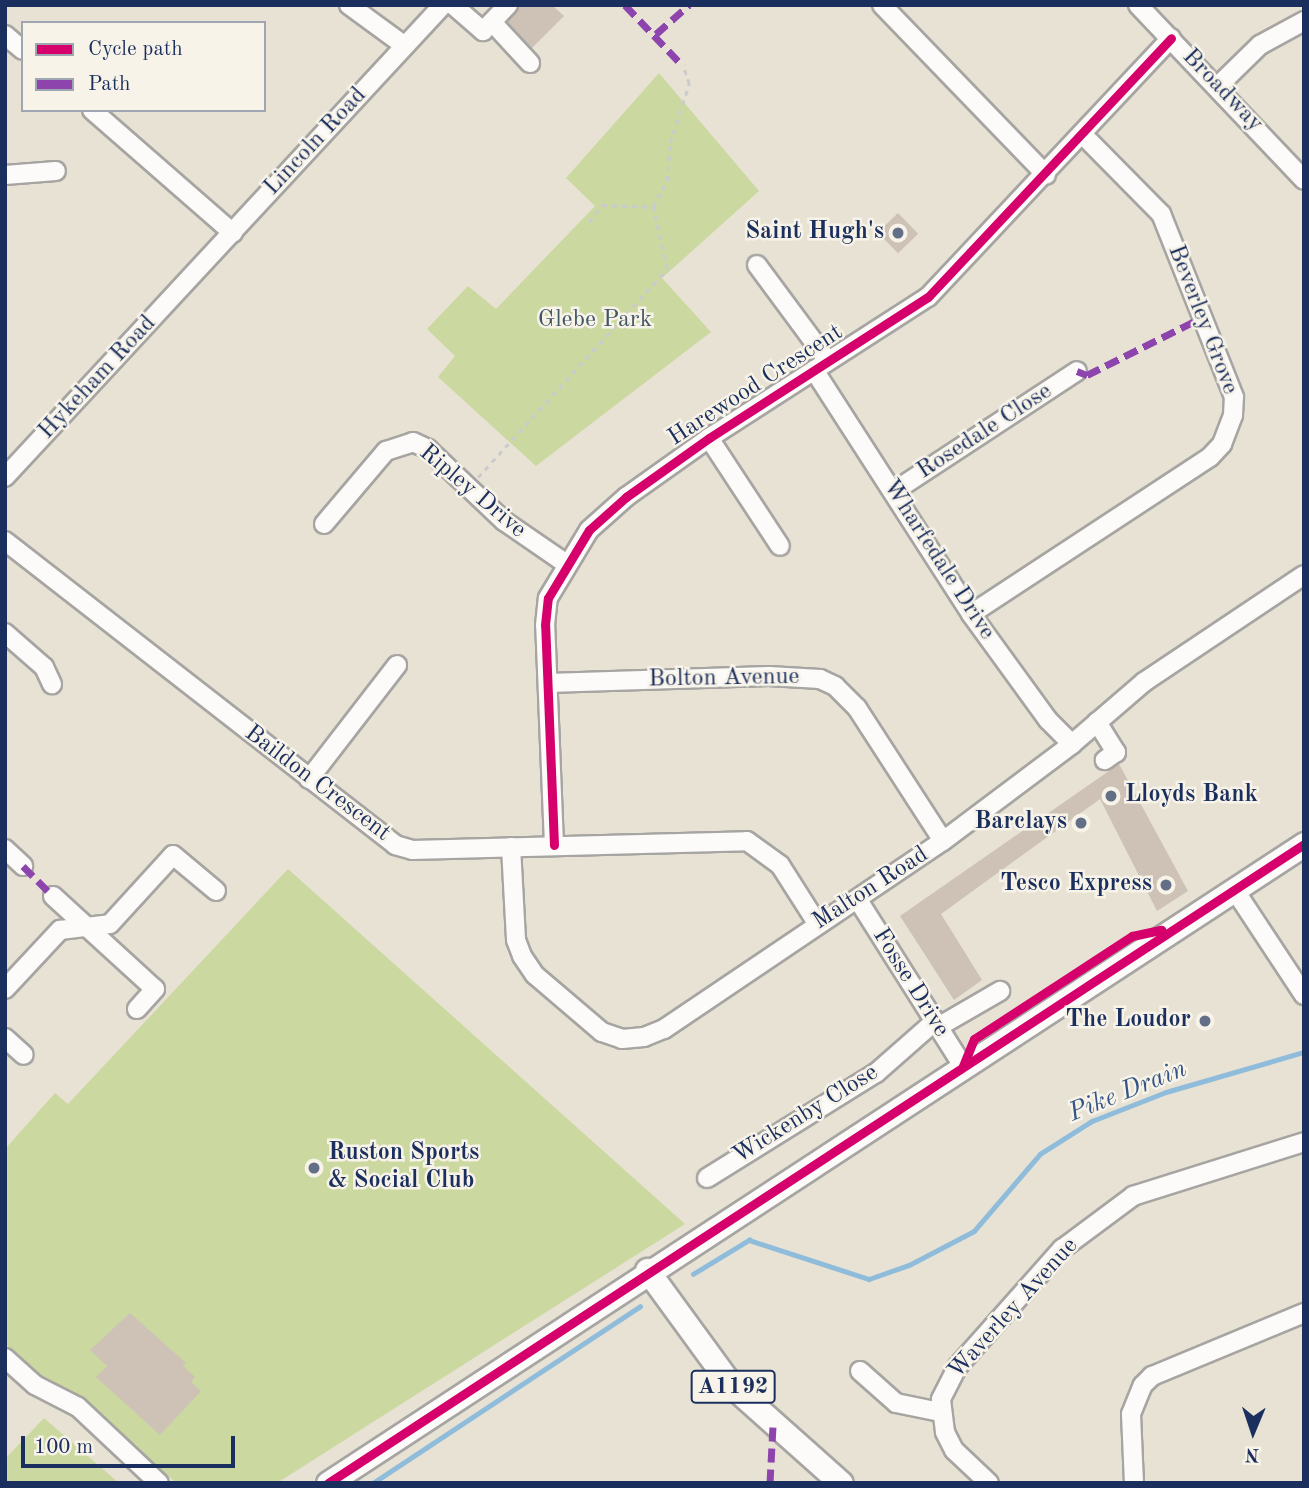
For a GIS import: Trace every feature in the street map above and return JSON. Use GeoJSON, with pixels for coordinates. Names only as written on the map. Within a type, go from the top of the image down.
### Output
{"type":"FeatureCollection","features":[{"type":"Feature","properties":{"kind":"main road"},"geometry":{"type":"LineString","coordinates":[[328,1483],[647,1270],[1304,844]]}},
{"type":"Feature","properties":{"kind":"main road","name":"A1192"},"geometry":{"type":"LineString","coordinates":[[647,1270],[731,1385],[841,1483]]}},
{"type":"Feature","properties":{"kind":"street"},"geometry":{"type":"LineString","coordinates":[[349,5],[405,46]]}},
{"type":"Feature","properties":{"kind":"street"},"geometry":{"type":"LineString","coordinates":[[446,6],[483,31],[508,5]]}},
{"type":"Feature","properties":{"kind":"street"},"geometry":{"type":"LineString","coordinates":[[882,5],[1046,174]]}},
{"type":"Feature","properties":{"kind":"street","name":"Broadway"},"geometry":{"type":"LineString","coordinates":[[1138,5],[1218,86],[1304,180]]}},
{"type":"Feature","properties":{"kind":"street"},"geometry":{"type":"LineString","coordinates":[[446,6],[471,34]]}},
{"type":"Feature","properties":{"kind":"street","name":"Lincoln Road"},"geometry":{"type":"LineString","coordinates":[[190,279],[405,46],[446,6]]}},
{"type":"Feature","properties":{"kind":"street"},"geometry":{"type":"LineString","coordinates":[[1218,86],[1259,45],[1304,21]]}},
{"type":"Feature","properties":{"kind":"street"},"geometry":{"type":"LineString","coordinates":[[492,22],[530,63]]}},
{"type":"Feature","properties":{"kind":"street"},"geometry":{"type":"LineString","coordinates":[[5,35],[21,48]]}},
{"type":"Feature","properties":{"kind":"street","name":"Harewood Crescent"},"geometry":{"type":"LineString","coordinates":[[554,845],[548,598],[565,563],[589,530],[626,497],[709,438],[928,297],[1171,38]]}},
{"type":"Feature","properties":{"kind":"street"},"geometry":{"type":"LineString","coordinates":[[94,112],[233,233]]}},
{"type":"Feature","properties":{"kind":"street","name":"Beverley Grove"},"geometry":{"type":"LineString","coordinates":[[971,614],[1210,457],[1222,444],[1233,415],[1234,397],[1161,214],[1082,134]]}},
{"type":"Feature","properties":{"kind":"street"},"geometry":{"type":"LineString","coordinates":[[5,175],[56,171]]}},
{"type":"Feature","properties":{"kind":"street","name":"Wharfedale Drive"},"geometry":{"type":"LineString","coordinates":[[757,265],[821,365],[893,492],[971,614],[1048,720],[1072,744]]}},
{"type":"Feature","properties":{"kind":"street","name":"Hykeham Road"},"geometry":{"type":"LineString","coordinates":[[5,477],[190,279]]}},
{"type":"Feature","properties":{"kind":"street","name":"Rosedale Close"},"geometry":{"type":"LineString","coordinates":[[893,492],[1077,371]]}},
{"type":"Feature","properties":{"kind":"street"},"geometry":{"type":"LineString","coordinates":[[709,438],[780,546]]}},
{"type":"Feature","properties":{"kind":"street","name":"Ripley Drive"},"geometry":{"type":"LineString","coordinates":[[324,524],[386,452],[403,443],[428,449],[504,521],[565,563]]}},
{"type":"Feature","properties":{"kind":"street","name":"Baildon Crescent"},"geometry":{"type":"LineString","coordinates":[[5,541],[395,845],[412,850],[747,841],[780,865],[817,923]]}},
{"type":"Feature","properties":{"kind":"street","name":"Malton Road"},"geometry":{"type":"LineString","coordinates":[[511,847],[516,940],[522,956],[575,1011],[602,1032],[622,1039],[664,1029],[817,923],[858,900],[943,841],[1072,744],[1144,682],[1304,575]]}},
{"type":"Feature","properties":{"kind":"street"},"geometry":{"type":"LineString","coordinates":[[5,633],[44,667],[52,684]]}},
{"type":"Feature","properties":{"kind":"street"},"geometry":{"type":"LineString","coordinates":[[309,779],[397,665]]}},
{"type":"Feature","properties":{"kind":"street","name":"Bolton Avenue"},"geometry":{"type":"LineString","coordinates":[[548,683],[769,676],[820,679],[835,686],[857,708],[943,841]]}},
{"type":"Feature","properties":{"kind":"street"},"geometry":{"type":"LineString","coordinates":[[1097,722],[1116,751],[1105,760]]}},
{"type":"Feature","properties":{"kind":"street"},"geometry":{"type":"LineString","coordinates":[[5,849],[23,866]]}},
{"type":"Feature","properties":{"kind":"street"},"geometry":{"type":"LineString","coordinates":[[5,989],[60,930],[110,924],[173,855],[216,891]]}},
{"type":"Feature","properties":{"kind":"street"},"geometry":{"type":"LineString","coordinates":[[1234,889],[1304,995]]}},
{"type":"Feature","properties":{"kind":"street"},"geometry":{"type":"LineString","coordinates":[[53,895],[83,927],[155,989],[137,1009]]}},
{"type":"Feature","properties":{"kind":"street","name":"Fosse Drive"},"geometry":{"type":"LineString","coordinates":[[858,900],[963,1066]]}},
{"type":"Feature","properties":{"kind":"street","name":"Wickenby Close"},"geometry":{"type":"LineString","coordinates":[[707,1178],[876,1073],[936,1024],[1000,991]]}},
{"type":"Feature","properties":{"kind":"street"},"geometry":{"type":"LineString","coordinates":[[5,1038],[24,1055]]}},
{"type":"Feature","properties":{"kind":"street","name":"Waverley Avenue"},"geometry":{"type":"LineString","coordinates":[[989,1483],[954,1450],[940,1412],[947,1382],[958,1366],[1062,1249],[1133,1196],[1304,1142]]}},
{"type":"Feature","properties":{"kind":"street"},"geometry":{"type":"LineString","coordinates":[[1134,1483],[1131,1414],[1143,1385],[1166,1366],[1304,1313]]}},
{"type":"Feature","properties":{"kind":"street"},"geometry":{"type":"LineString","coordinates":[[5,1358],[35,1385],[78,1407],[159,1483]]}},
{"type":"Feature","properties":{"kind":"street"},"geometry":{"type":"LineString","coordinates":[[860,1371],[896,1403],[940,1412]]}},
{"type":"Feature","properties":{"kind":"path"},"geometry":{"type":"LineString","coordinates":[[469,487],[667,269],[653,207],[667,181],[670,143],[689,84],[683,66]]}},
{"type":"Feature","properties":{"kind":"path"},"geometry":{"type":"LineString","coordinates":[[589,222],[602,205],[653,207]]}},
{"type":"Feature","properties":{"kind":"green space","name":"Glebe Park"},"geometry":{"type":"Polygon","coordinates":[[[659,73],[759,191],[662,278],[711,332],[536,466],[438,377],[455,356],[427,329],[468,286],[496,309],[595,206],[566,178],[659,73]]]}},
{"type":"Feature","properties":{"kind":"green space","name":"Ruston Sports & Social Club"},"geometry":{"type":"Polygon","coordinates":[[[288,869],[685,1224],[277,1483],[176,1483],[79,1396],[44,1379],[5,1344],[5,1149],[55,1093],[68,1104],[288,869]]]}},
{"type":"Feature","properties":{"kind":"green space"},"geometry":{"type":"Polygon","coordinates":[[[44,1418],[119,1483],[5,1483],[5,1459],[44,1418]]]}},
{"type":"Feature","properties":{"kind":"building"},"geometry":{"type":"Polygon","coordinates":[[[519,5],[552,5],[564,16],[532,48],[507,22],[519,5]]]}},
{"type":"Feature","properties":{"kind":"building","name":"Saint Hugh's"},"geometry":{"type":"Polygon","coordinates":[[[898,213],[918,234],[898,253],[878,232],[898,213]]]}},
{"type":"Feature","properties":{"kind":"building"},"geometry":{"type":"Polygon","coordinates":[[[1119,764],[1188,891],[1157,911],[1100,799],[941,914],[982,980],[954,1000],[900,916],[1119,764]]]}},
{"type":"Feature","properties":{"kind":"building"},"geometry":{"type":"Polygon","coordinates":[[[130,1313],[186,1363],[183,1366],[195,1377],[191,1382],[201,1391],[160,1435],[96,1377],[107,1366],[90,1350],[130,1313]]]}},
{"type":"Feature","properties":{"kind":"waterway","name":"Pike Drain"},"geometry":{"type":"LineString","coordinates":[[693,1274],[749,1240],[869,1279],[909,1265],[974,1231],[1040,1154],[1092,1121],[1166,1092],[1304,1052]]}},
{"type":"Feature","properties":{"kind":"waterway","name":"Pike Drain"},"geometry":{"type":"LineString","coordinates":[[373,1483],[640,1306]]}},
{"type":"Feature","properties":{"kind":"marked path"},"geometry":{"type":"LineString","coordinates":[[625,5],[683,66]]}},
{"type":"Feature","properties":{"kind":"marked path"},"geometry":{"type":"LineString","coordinates":[[656,34],[689,5]]}},
{"type":"Feature","properties":{"kind":"marked path"},"geometry":{"type":"LineString","coordinates":[[1077,371],[1087,375],[1203,317]]}},
{"type":"Feature","properties":{"kind":"marked path"},"geometry":{"type":"LineString","coordinates":[[23,866],[53,896]]}},
{"type":"Feature","properties":{"kind":"marked path"},"geometry":{"type":"LineString","coordinates":[[770,1483],[773,1425]]}},
{"type":"Feature","properties":{"kind":"cycle path"},"geometry":{"type":"LineString","coordinates":[[554,845],[545,625],[548,598],[589,530],[626,497],[709,438],[928,297],[1171,38]]}},
{"type":"Feature","properties":{"kind":"cycle path"},"geometry":{"type":"LineString","coordinates":[[328,1483],[1304,844]]}},
{"type":"Feature","properties":{"kind":"cycle path"},"geometry":{"type":"LineString","coordinates":[[963,1066],[974,1039],[1132,936],[1161,930]]}},
{"type":"Feature","properties":{"kind":"place","name":"Saint Hugh's"},"geometry":{"type":"Point","coordinates":[898,233]}},
{"type":"Feature","properties":{"kind":"place","name":"Lloyds Bank"},"geometry":{"type":"Point","coordinates":[1111,796]}},
{"type":"Feature","properties":{"kind":"place","name":"Barclays"},"geometry":{"type":"Point","coordinates":[1081,823]}},
{"type":"Feature","properties":{"kind":"place","name":"Tesco Express"},"geometry":{"type":"Point","coordinates":[1166,885]}},
{"type":"Feature","properties":{"kind":"place","name":"The Loudor"},"geometry":{"type":"Point","coordinates":[1205,1021]}},
{"type":"Feature","properties":{"kind":"place","name":"Ruston Sports & Social Club"},"geometry":{"type":"Point","coordinates":[314,1168]}}]}
